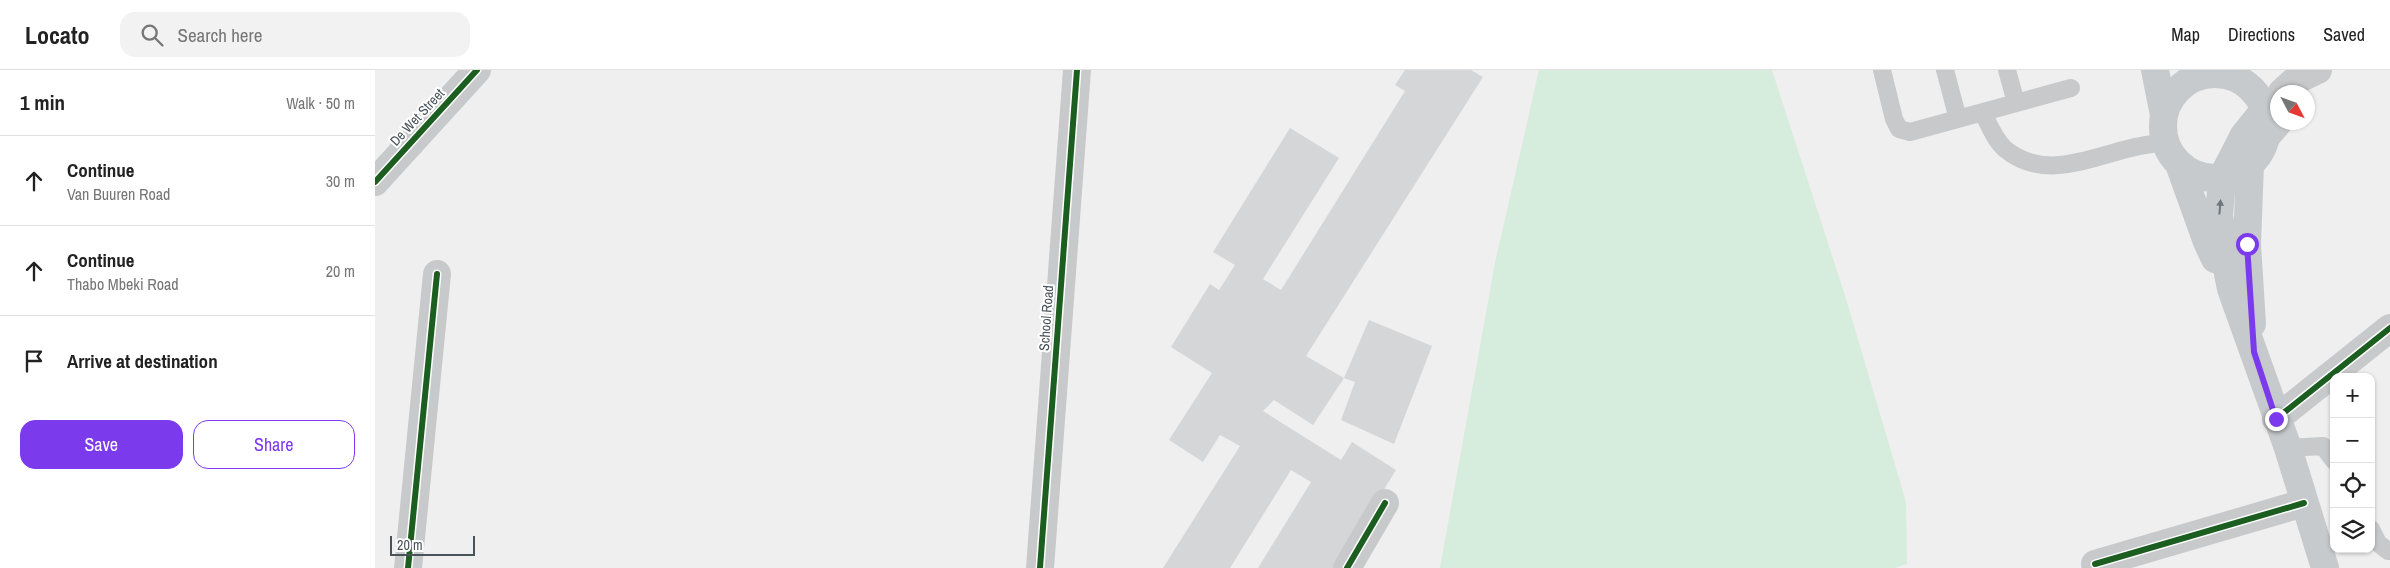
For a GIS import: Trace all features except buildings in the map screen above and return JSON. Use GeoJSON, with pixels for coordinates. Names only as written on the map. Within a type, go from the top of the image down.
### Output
{"type":"FeatureCollection","features":[{"type":"Feature","properties":{"kind":"main road"},"geometry":{"type":"LineString","coordinates":[[2155,70],[2172,153],[2207,242],[2231,290],[2254,352],[2276,419],[2288,448],[2325,567]]}},
{"type":"Feature","properties":{"kind":"main road"},"geometry":{"type":"LineString","coordinates":[[2164,115],[2168,103],[2177,90],[2190,80],[2211,72],[2240,81],[2270,108]]}},
{"type":"Feature","properties":{"kind":"main road"},"geometry":{"type":"LineString","coordinates":[[2231,290],[2219,216],[2222,178],[2244,135],[2270,115]]}},
{"type":"Feature","properties":{"kind":"main road"},"geometry":{"type":"LineString","coordinates":[[2172,153],[2189,171],[2205,177],[2222,178],[2238,172],[2250,164],[2260,152],[2270,123]]}},
{"type":"Feature","properties":{"kind":"main road"},"geometry":{"type":"LineString","coordinates":[[2250,164],[2247,244],[2254,352]]}},
{"type":"Feature","properties":{"kind":"street","name":"De Wet Street"},"geometry":{"type":"LineString","coordinates":[[375,182],[477,70]]}},
{"type":"Feature","properties":{"kind":"street","name":"School Road"},"geometry":{"type":"LineString","coordinates":[[1040,568],[1077,70]]}},
{"type":"Feature","properties":{"kind":"street"},"geometry":{"type":"LineString","coordinates":[[2291,85],[2293,82],[2318,70]]}},
{"type":"Feature","properties":{"kind":"street"},"geometry":{"type":"LineString","coordinates":[[2312,85],[2326,70]]}},
{"type":"Feature","properties":{"kind":"street"},"geometry":{"type":"LineString","coordinates":[[408,568],[437,274]]}},
{"type":"Feature","properties":{"kind":"street"},"geometry":{"type":"LineString","coordinates":[[2276,419],[2390,328]]}},
{"type":"Feature","properties":{"kind":"street"},"geometry":{"type":"LineString","coordinates":[[1347,568],[1385,503]]}},
{"type":"Feature","properties":{"kind":"street"},"geometry":{"type":"LineString","coordinates":[[2095,564],[2304,503]]}},
{"type":"Feature","properties":{"kind":"lane"},"geometry":{"type":"LineString","coordinates":[[1882,70],[1894,119],[1899,129],[1910,132],[2071,88]]}},
{"type":"Feature","properties":{"kind":"lane"},"geometry":{"type":"LineString","coordinates":[[1945,70],[1958,119]]}},
{"type":"Feature","properties":{"kind":"lane"},"geometry":{"type":"LineString","coordinates":[[2007,70],[2016,103]]}},
{"type":"Feature","properties":{"kind":"lane"},"geometry":{"type":"LineString","coordinates":[[1983,113],[1993,134],[2004,148],[2022,160],[2038,164],[2061,166],[2131,148],[2172,153]]}},
{"type":"Feature","properties":{"kind":"lane"},"geometry":{"type":"LineString","coordinates":[[2288,448],[2323,446],[2330,456]]}},
{"type":"Feature","properties":{"kind":"lane"},"geometry":{"type":"LineString","coordinates":[[2375,537],[2378,543],[2390,551]]}},
{"type":"Feature","properties":{"kind":"green space"},"geometry":{"type":"Polygon","coordinates":[[[1539,70],[1772,70],[1847,302],[1906,502],[1907,564],[1895,568],[1440,568],[1495,263],[1539,70]]]}},
{"type":"Feature","properties":{"kind":"cycle path"},"geometry":{"type":"LineString","coordinates":[[375,182],[477,70]]}},
{"type":"Feature","properties":{"kind":"cycle path"},"geometry":{"type":"LineString","coordinates":[[1040,568],[1077,70]]}},
{"type":"Feature","properties":{"kind":"cycle path"},"geometry":{"type":"LineString","coordinates":[[408,568],[437,274]]}},
{"type":"Feature","properties":{"kind":"cycle path"},"geometry":{"type":"LineString","coordinates":[[2276,419],[2390,328]]}},
{"type":"Feature","properties":{"kind":"cycle path"},"geometry":{"type":"LineString","coordinates":[[1347,568],[1385,503]]}},
{"type":"Feature","properties":{"kind":"cycle path"},"geometry":{"type":"LineString","coordinates":[[2095,564],[2304,503]]}},
{"type":"Feature","properties":{"kind":"route"},"geometry":{"type":"LineString","coordinates":[[2247,244],[2254,352],[2276,419]]}}]}
